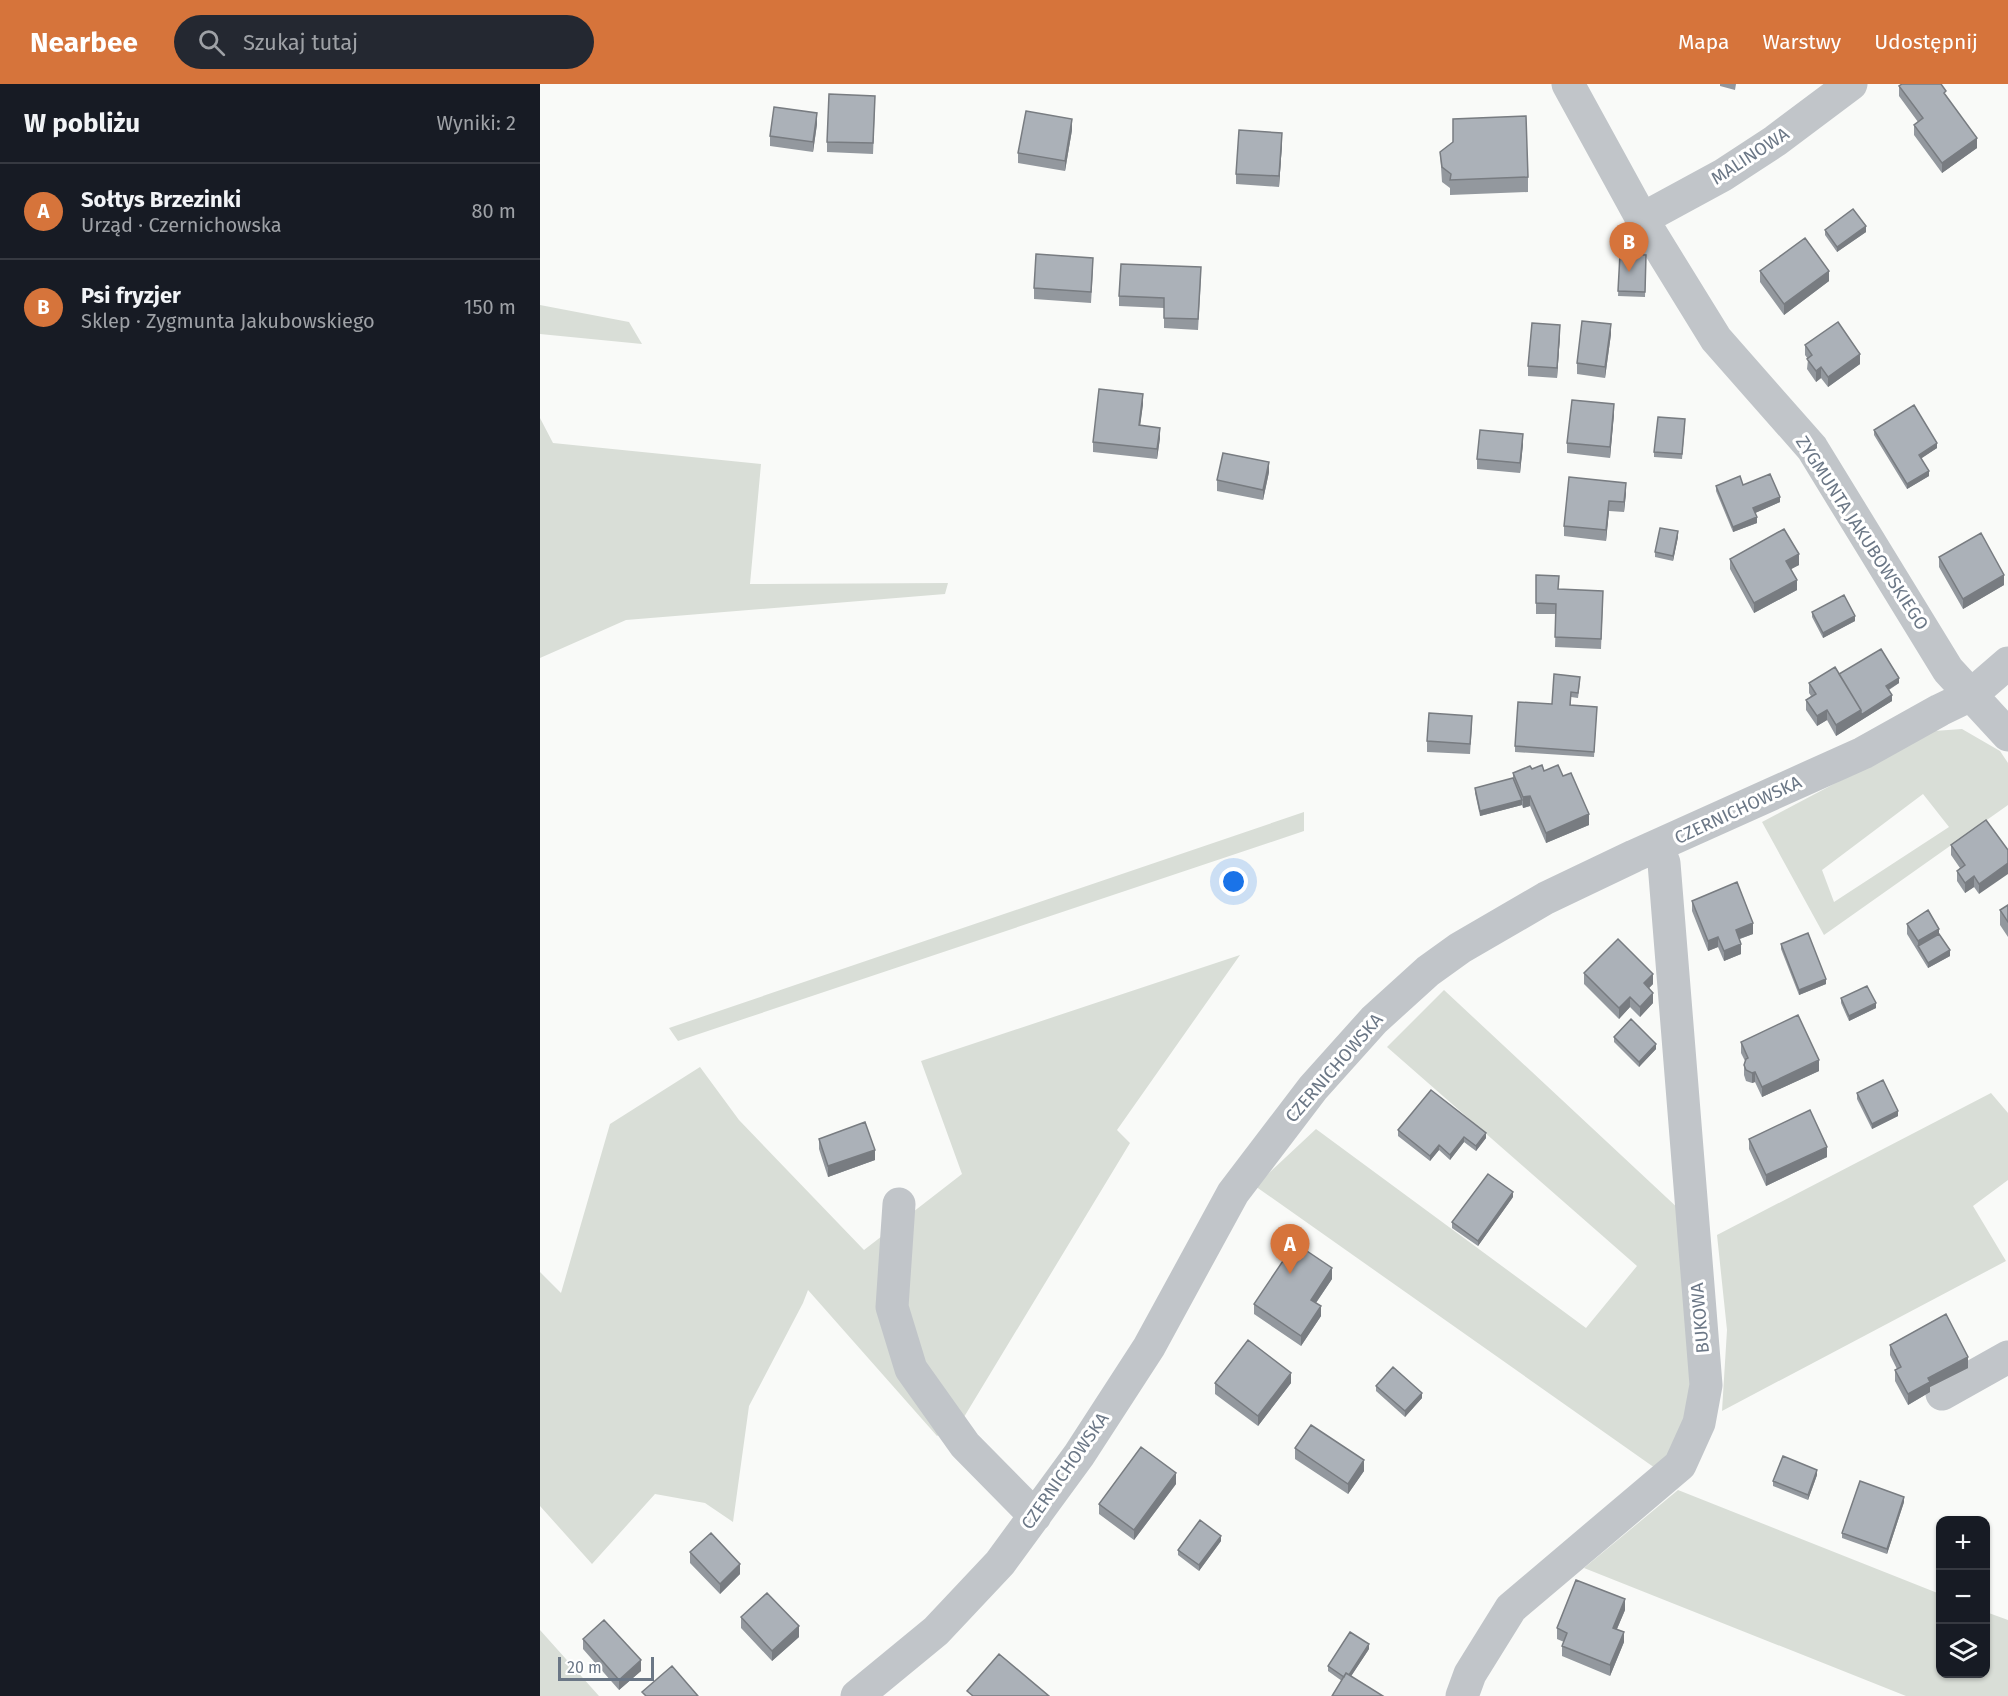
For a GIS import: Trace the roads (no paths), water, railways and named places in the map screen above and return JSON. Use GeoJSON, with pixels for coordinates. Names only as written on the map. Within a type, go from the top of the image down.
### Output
{"type":"FeatureCollection","features":[{"type":"Feature","properties":{"kind":"street","name":"ZYGMUNTA JAKUBOWSKIEGO"},"geometry":{"type":"LineString","coordinates":[[1568,84],[1642,219],[1716,339],[1812,448],[1948,670],[2008,735]]}},
{"type":"Feature","properties":{"kind":"street","name":"MALINOWA"},"geometry":{"type":"LineString","coordinates":[[1642,219],[1723,175],[1775,141],[1851,84]]}},
{"type":"Feature","properties":{"kind":"street","name":"CZERNICHOWSKA"},"geometry":{"type":"LineString","coordinates":[[857,1696],[936,1631],[1000,1563],[1080,1455],[1149,1347],[1233,1193],[1313,1088],[1374,1020],[1428,971],[1460,948],[1546,898],[1863,753],[1971,695],[2008,663]]}},
{"type":"Feature","properties":{"kind":"street","name":"BUKOWA"},"geometry":{"type":"LineString","coordinates":[[1462,1696],[1470,1674],[1511,1608],[1680,1465],[1699,1422],[1706,1385],[1664,863],[1658,847]]}},
{"type":"Feature","properties":{"kind":"street"},"geometry":{"type":"LineString","coordinates":[[899,1204],[892,1307],[911,1369],[965,1445],[1035,1516]]}},
{"type":"Feature","properties":{"kind":"street"},"geometry":{"type":"LineString","coordinates":[[1942,1394],[2008,1357]]}},
{"type":"Feature","properties":{"kind":"place","name":"Psi fryzjer"},"geometry":{"type":"Point","coordinates":[1629,272]}},
{"type":"Feature","properties":{"kind":"place","name":"Sołtys Brzezinki"},"geometry":{"type":"Point","coordinates":[1290,1274]}}]}
